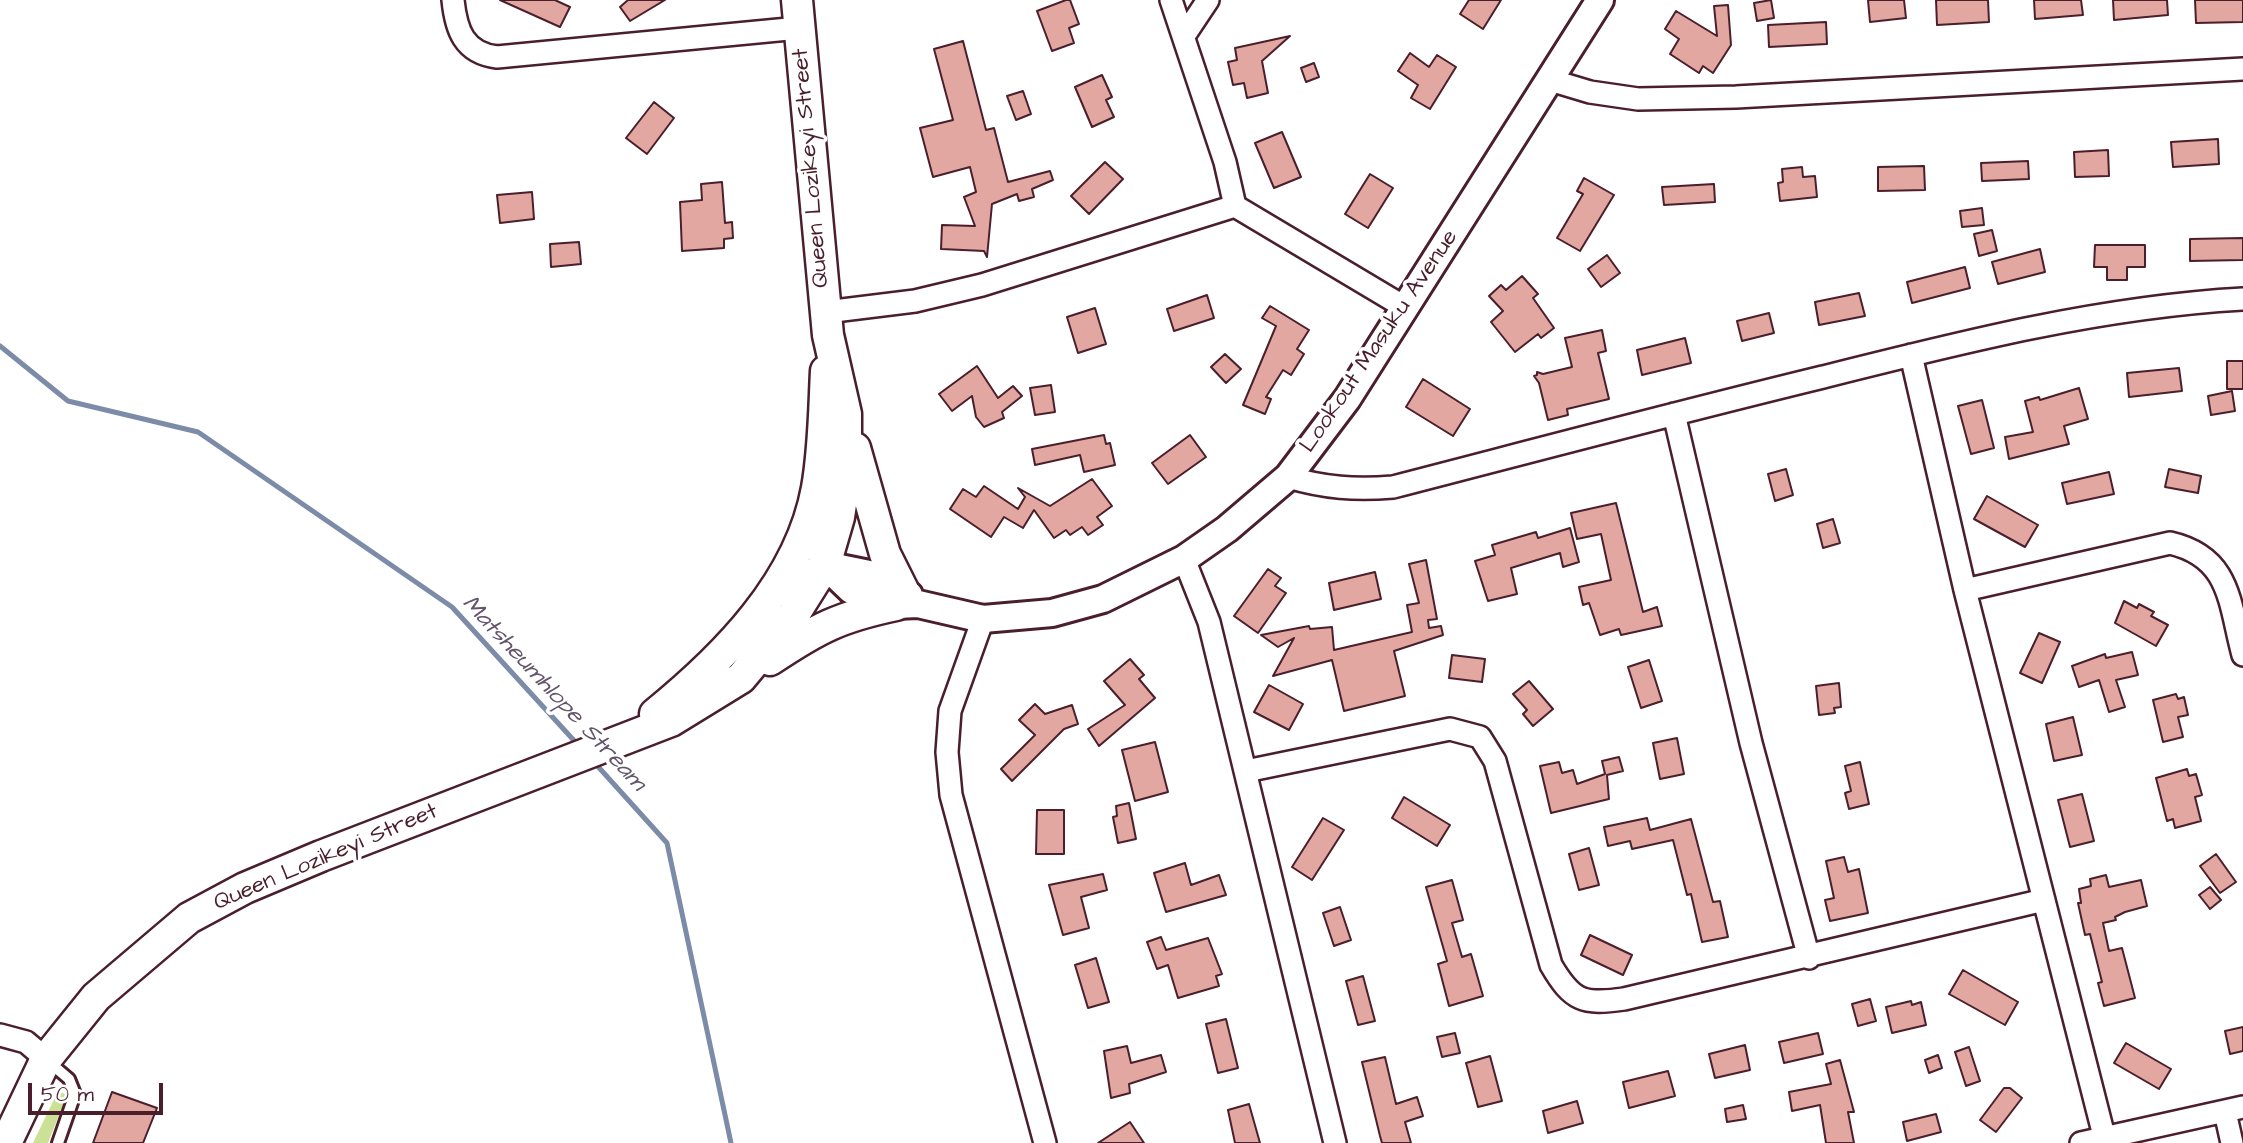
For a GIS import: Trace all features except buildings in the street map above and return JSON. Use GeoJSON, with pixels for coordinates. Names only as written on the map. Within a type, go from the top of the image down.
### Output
{"type":"FeatureCollection","features":[{"type":"Feature","properties":{"kind":"main road","name":"Queen Lozikeyi Street"},"geometry":{"type":"LineString","coordinates":[[6,1143],[46,1059],[96,997],[189,918],[245,888],[320,856],[671,721],[741,678],[772,644],[825,565],[839,517],[846,472],[846,414],[827,323],[798,14]]}},
{"type":"Feature","properties":{"kind":"main road","name":"Queen Lozikeyi Street"},"geometry":{"type":"LineString","coordinates":[[622,741],[702,676],[746,627],[788,567],[816,491],[827,323]]}},
{"type":"Feature","properties":{"kind":"main road"},"geometry":{"type":"LineString","coordinates":[[741,678],[817,628],[906,600],[876,527],[846,414]]}},
{"type":"Feature","properties":{"kind":"street"},"geometry":{"type":"LineString","coordinates":[[453,0],[455,25],[469,47],[482,55],[497,57],[798,14]]}},
{"type":"Feature","properties":{"kind":"street"},"geometry":{"type":"LineString","coordinates":[[1171,0],[1225,162],[1235,206],[1406,308]]}},
{"type":"Feature","properties":{"kind":"street"},"geometry":{"type":"LineString","coordinates":[[1184,36],[1208,0]]}},
{"type":"Feature","properties":{"kind":"street","name":"Lookout Masuku Avenue"},"geometry":{"type":"LineString","coordinates":[[825,565],[851,590],[983,619],[1052,613],[1103,599],[1184,559],[1261,503],[1288,477],[1348,399],[1600,0]]}},
{"type":"Feature","properties":{"kind":"street"},"geometry":{"type":"LineString","coordinates":[[1550,79],[1590,92],[1638,99],[1736,97],[2243,69]]}},
{"type":"Feature","properties":{"kind":"street"},"geometry":{"type":"LineString","coordinates":[[827,323],[982,285],[1235,206]]}},
{"type":"Feature","properties":{"kind":"street"},"geometry":{"type":"LineString","coordinates":[[1288,477],[1322,488],[1350,490],[1393,487],[1911,355],[2120,310],[2243,299]]}},
{"type":"Feature","properties":{"kind":"street"},"geometry":{"type":"LineString","coordinates":[[1911,355],[1965,590],[2104,1136]]}},
{"type":"Feature","properties":{"kind":"street"},"geometry":{"type":"LineString","coordinates":[[1674,414],[1751,743],[1809,958]]}},
{"type":"Feature","properties":{"kind":"street"},"geometry":{"type":"LineString","coordinates":[[765,600],[825,565],[820,551],[816,491]]}},
{"type":"Feature","properties":{"kind":"street"},"geometry":{"type":"LineString","coordinates":[[1965,590],[2170,543],[2193,548],[2212,563],[2222,580],[2243,655]]}},
{"type":"Feature","properties":{"kind":"street"},"geometry":{"type":"LineString","coordinates":[[1184,559],[1209,622],[1335,1143]]}},
{"type":"Feature","properties":{"kind":"street"},"geometry":{"type":"LineString","coordinates":[[983,619],[950,711],[947,752],[951,795],[1045,1143]]}},
{"type":"Feature","properties":{"kind":"street"},"geometry":{"type":"LineString","coordinates":[[1246,771],[1450,729],[1480,737],[1495,761],[1551,965],[1564,987],[1578,999],[1600,1002],[1624,999],[1809,958],[2044,900]]}},
{"type":"Feature","properties":{"kind":"street"},"geometry":{"type":"LineString","coordinates":[[0,1035],[26,1042],[46,1059]]}},
{"type":"Feature","properties":{"kind":"street"},"geometry":{"type":"LineString","coordinates":[[2081,1143],[2234,1109],[2232,1143]]}},
{"type":"Feature","properties":{"kind":"lane"},"geometry":{"type":"LineString","coordinates":[[46,1059],[74,1086],[75,1094],[58,1143]]}},
{"type":"Feature","properties":{"kind":"green space"},"geometry":{"type":"Polygon","coordinates":[[[58,1091],[65,1094],[65,1100],[48,1143],[33,1143],[58,1091]]]}},
{"type":"Feature","properties":{"kind":"waterway","name":"Matsheumhlope Stream"},"geometry":{"type":"LineString","coordinates":[[0,346],[68,401],[198,432],[452,607],[579,746]]}},
{"type":"Feature","properties":{"kind":"waterway","name":"Matsheumhlope Stream"},"geometry":{"type":"LineString","coordinates":[[593,761],[667,843],[731,1143]]}}]}
